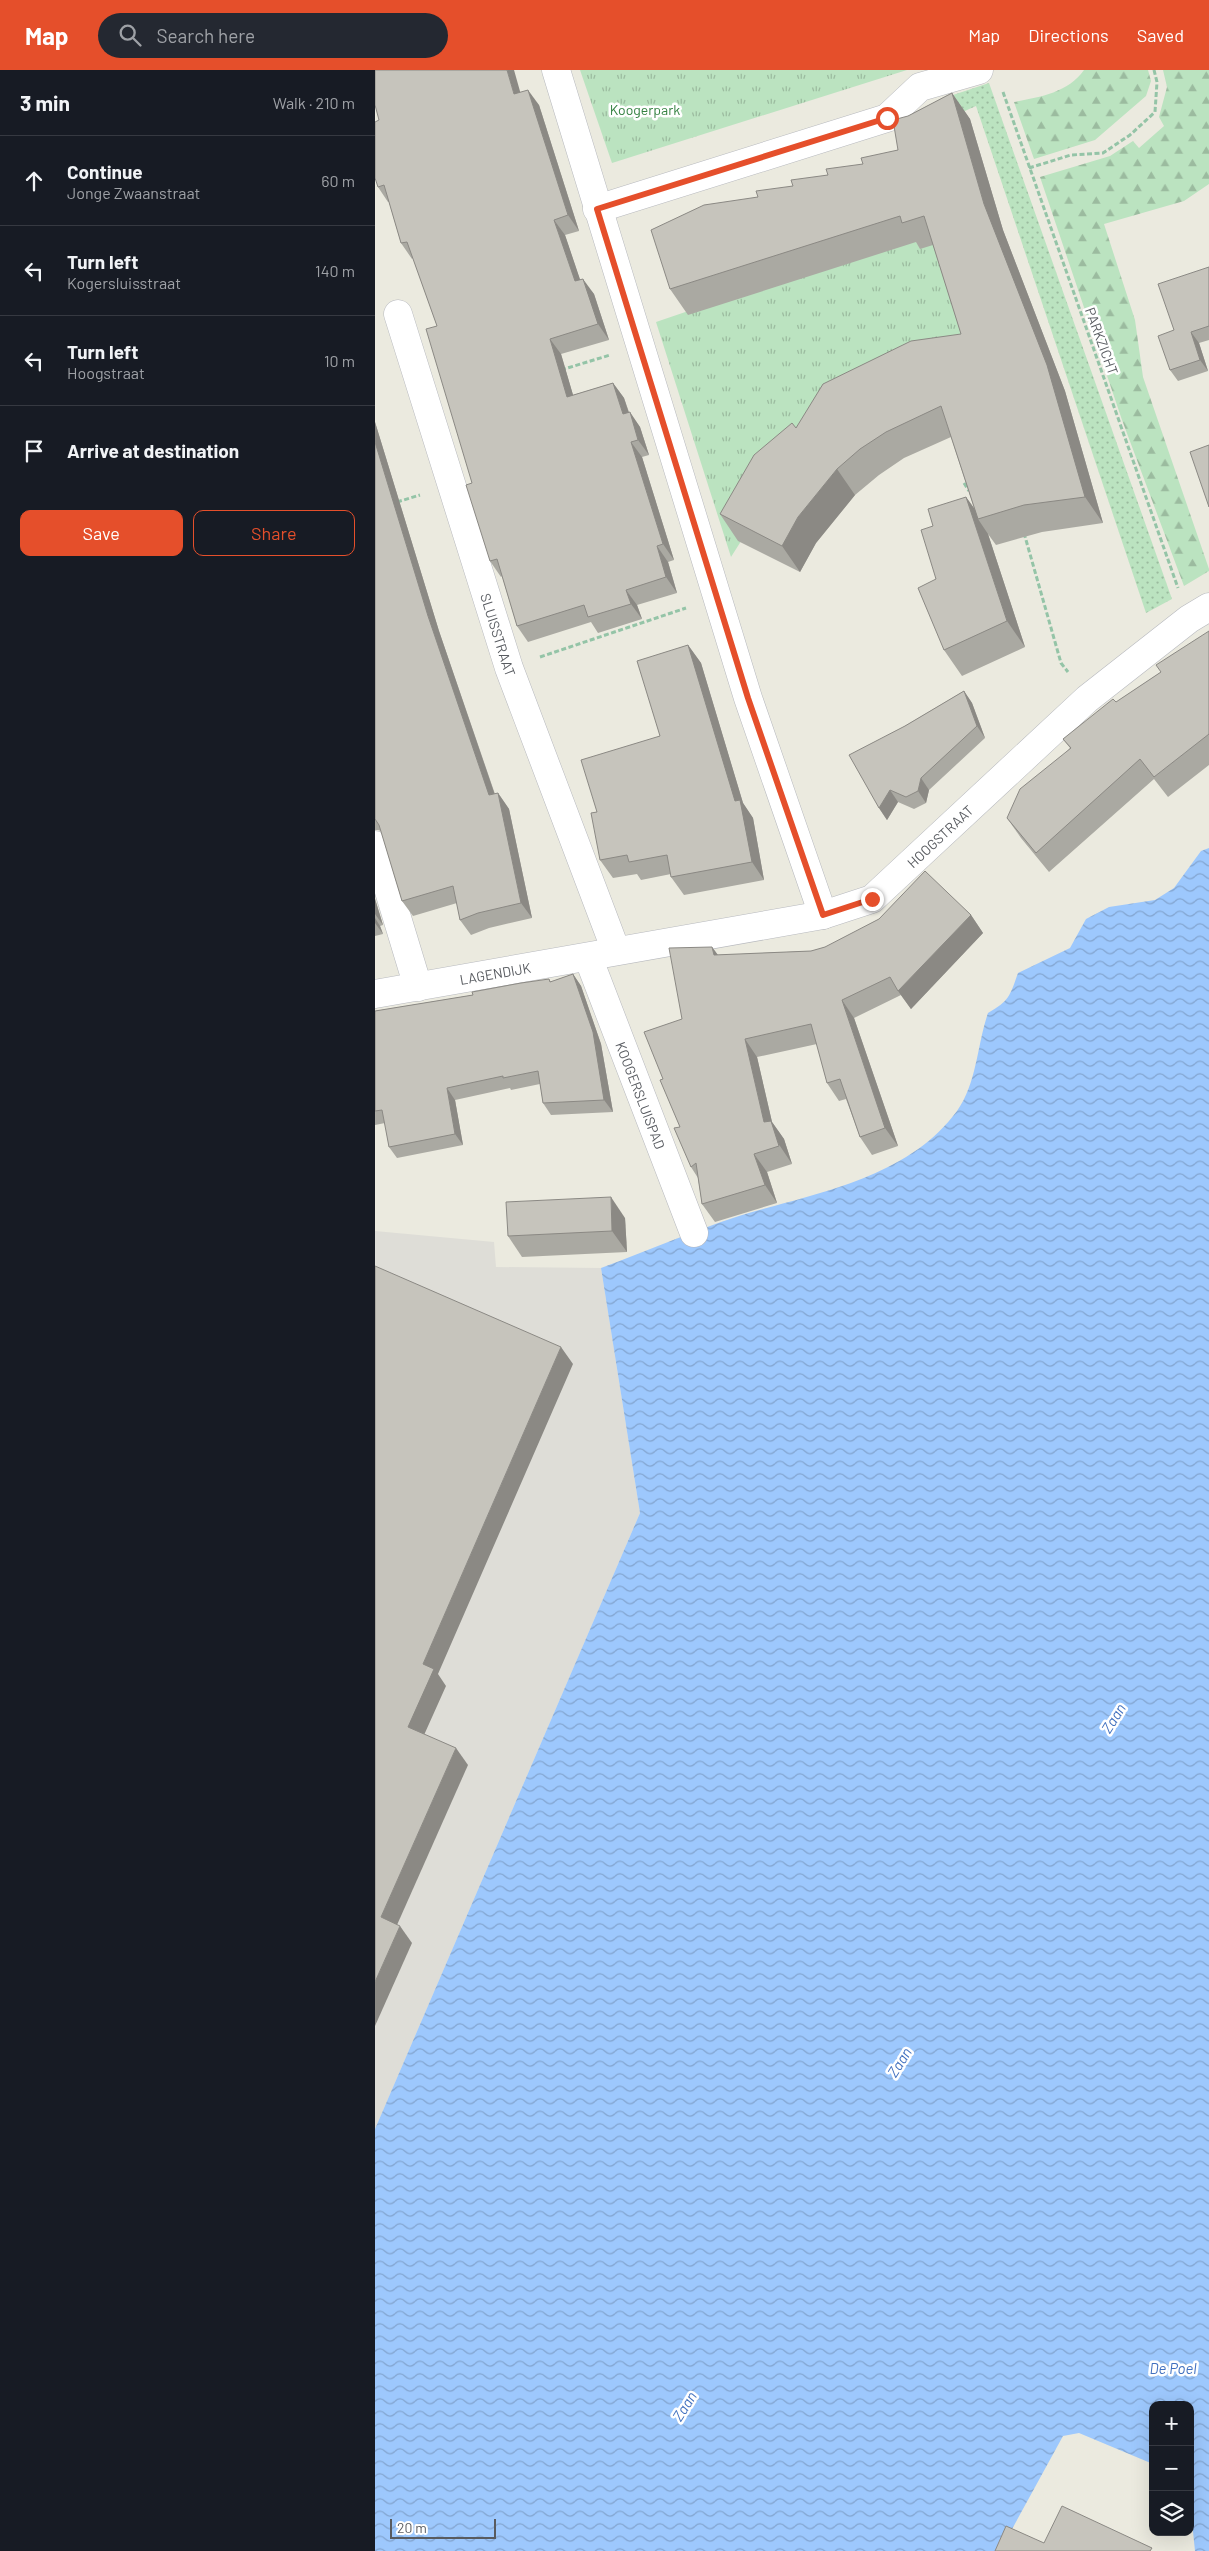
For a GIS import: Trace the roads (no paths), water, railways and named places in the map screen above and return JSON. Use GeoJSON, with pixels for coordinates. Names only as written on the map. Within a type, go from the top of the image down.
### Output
{"type":"FeatureCollection","features":[{"type":"Feature","properties":{"kind":"street"},"geometry":{"type":"LineString","coordinates":[[556,70],[748,698],[823,915]]}},
{"type":"Feature","properties":{"kind":"street"},"geometry":{"type":"LineString","coordinates":[[597,209],[887,118],[920,87],[979,70]]}},
{"type":"Feature","properties":{"kind":"street","name":"SLUISSTRAAT"},"geometry":{"type":"LineString","coordinates":[[398,314],[509,668],[616,951]]}},
{"type":"Feature","properties":{"kind":"street","name":"HOOGSTRAAT"},"geometry":{"type":"LineString","coordinates":[[616,951],[823,915],[872,899],[1087,699],[1199,613]]}},
{"type":"Feature","properties":{"kind":"street"},"geometry":{"type":"LineString","coordinates":[[375,845],[418,987]]}},
{"type":"Feature","properties":{"kind":"street","name":"LAGENDIJK"},"geometry":{"type":"LineString","coordinates":[[375,994],[616,951]]}},
{"type":"Feature","properties":{"kind":"street","name":"KOOGERSLUISPAD"},"geometry":{"type":"LineString","coordinates":[[588,957],[693,1233]]}},
{"type":"Feature","properties":{"kind":"water"},"geometry":{"type":"Polygon","coordinates":[[[1209,848],[1209,2551],[1195,2551],[1193,2536],[1194,2401],[1149,2401],[1149,2462],[1079,2433],[1063,2436],[1000,2551],[375,2551],[375,2129],[640,1513],[601,1268],[739,1216],[828,1191],[858,1180],[886,1168],[913,1153],[936,1134],[957,1111],[964,1100],[973,1076],[988,1013],[1008,997],[1018,973],[1070,948],[1086,919],[1109,907],[1155,900],[1174,888],[1201,851],[1209,848]]]}},
{"type":"Feature","properties":{"kind":"park label","name":"Koogerpark"},"geometry":{"type":"Point","coordinates":[645,109]}},
{"type":"Feature","properties":{"kind":"water label","name":"Zaan"},"geometry":{"type":"Point","coordinates":[1113,1718]}},
{"type":"Feature","properties":{"kind":"water label","name":"Zaan"},"geometry":{"type":"Point","coordinates":[899,2062]}},
{"type":"Feature","properties":{"kind":"water label","name":"De Poel"},"geometry":{"type":"Point","coordinates":[1173,2368]}},
{"type":"Feature","properties":{"kind":"water label","name":"Zaan"},"geometry":{"type":"Point","coordinates":[684,2406]}}]}
